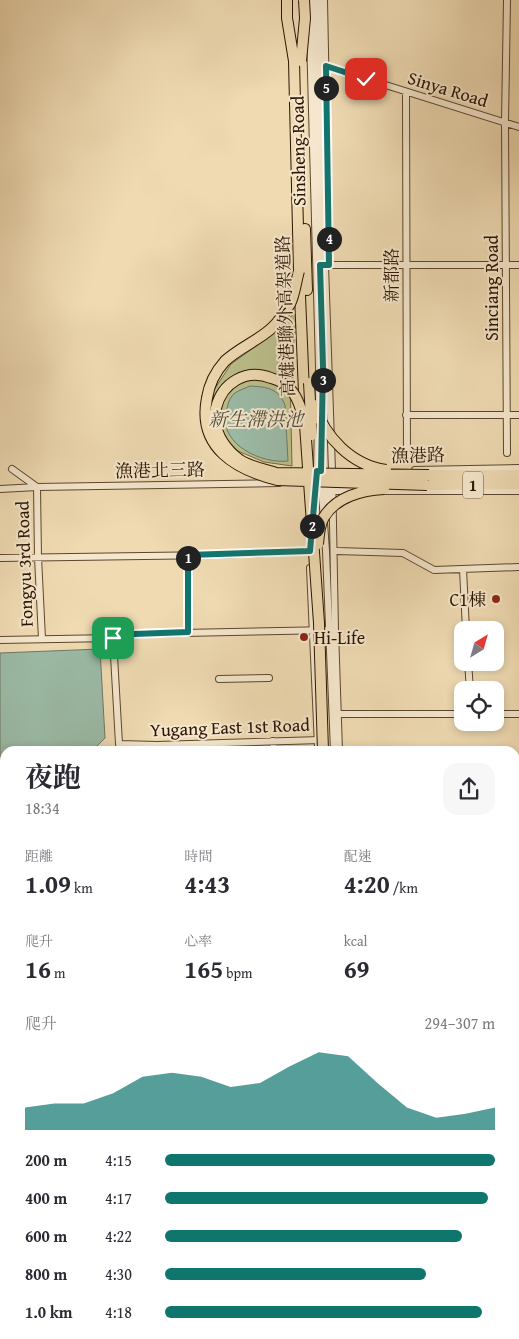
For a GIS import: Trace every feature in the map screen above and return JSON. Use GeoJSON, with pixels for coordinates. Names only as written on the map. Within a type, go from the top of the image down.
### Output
{"type":"FeatureCollection","features":[{"type":"Feature","properties":{"kind":"highway"},"geometry":{"type":"LineString","coordinates":[[286,0],[288,18],[311,63]]}},
{"type":"Feature","properties":{"kind":"highway","name":"高雄港聯外高架道路"},"geometry":{"type":"LineString","coordinates":[[293,0],[311,63],[299,271],[305,425],[318,623],[323,746]]}},
{"type":"Feature","properties":{"kind":"highway","name":"高雄港聯外高架道路"},"geometry":{"type":"LineString","coordinates":[[299,0],[311,63],[309,383],[314,548],[324,624],[328,746]]}},
{"type":"Feature","properties":{"kind":"highway"},"geometry":{"type":"LineString","coordinates":[[304,0],[311,63]]}},
{"type":"Feature","properties":{"kind":"highway"},"geometry":{"type":"LineString","coordinates":[[299,271],[290,304],[278,321],[270,330],[225,362],[211,383],[206,404],[206,420],[212,439],[230,461],[252,472],[278,480],[428,480]]}},
{"type":"Feature","properties":{"kind":"highway"},"geometry":{"type":"LineString","coordinates":[[305,425],[299,405],[291,390],[273,378],[250,374],[232,382],[219,398],[214,418],[217,433],[227,449],[240,460],[252,466],[276,473],[428,480]]}},
{"type":"Feature","properties":{"kind":"highway"},"geometry":{"type":"LineString","coordinates":[[309,383],[312,400],[321,422],[334,441],[346,452],[375,468],[428,480]]}},
{"type":"Feature","properties":{"kind":"highway","name":"1"},"geometry":{"type":"LineString","coordinates":[[428,480],[519,475]]}},
{"type":"Feature","properties":{"kind":"highway"},"geometry":{"type":"LineString","coordinates":[[314,548],[323,518],[341,501],[352,495],[375,489],[428,480]]}},
{"type":"Feature","properties":{"kind":"highway","name":"1"},"geometry":{"type":"LineString","coordinates":[[428,480],[519,484]]}},
{"type":"Feature","properties":{"kind":"street","name":"Sinya Road"},"geometry":{"type":"LineString","coordinates":[[286,0],[286,41],[287,46],[297,57],[311,63],[519,127]]}},
{"type":"Feature","properties":{"kind":"street","name":"Sinsheng Road"},"geometry":{"type":"LineString","coordinates":[[309,0],[323,265],[319,367],[319,483],[314,548],[312,630],[318,746]]}},
{"type":"Feature","properties":{"kind":"street","name":"Sinsheng Road"},"geometry":{"type":"LineString","coordinates":[[314,0],[311,63],[334,471],[329,491],[326,551],[340,714],[336,746]]}},
{"type":"Feature","properties":{"kind":"street","name":"Sinsheng Road"},"geometry":{"type":"LineString","coordinates":[[311,63],[318,0]]}},
{"type":"Feature","properties":{"kind":"street","name":"Sinsheng Road"},"geometry":{"type":"LineString","coordinates":[[311,63],[324,0]]}},
{"type":"Feature","properties":{"kind":"street","name":"Sinciang Road"},"geometry":{"type":"LineString","coordinates":[[507,0],[505,122],[507,453]]}},
{"type":"Feature","properties":{"kind":"street","name":"新都路"},"geometry":{"type":"LineString","coordinates":[[406,92],[407,459]]}},
{"type":"Feature","properties":{"kind":"street"},"geometry":{"type":"LineString","coordinates":[[323,265],[519,265]]}},
{"type":"Feature","properties":{"kind":"street"},"geometry":{"type":"LineString","coordinates":[[406,415],[519,414]]}},
{"type":"Feature","properties":{"kind":"street"},"geometry":{"type":"LineString","coordinates":[[12,468],[36,487]]}},
{"type":"Feature","properties":{"kind":"street","name":"漁港路"},"geometry":{"type":"LineString","coordinates":[[319,471],[519,468]]}},
{"type":"Feature","properties":{"kind":"street","name":"Sinsheng Road"},"geometry":{"type":"LineString","coordinates":[[319,483],[329,491],[335,551],[334,630],[340,746]]}},
{"type":"Feature","properties":{"kind":"street","name":"漁港北三路"},"geometry":{"type":"LineString","coordinates":[[0,489],[319,483]]}},
{"type":"Feature","properties":{"kind":"street","name":"Fongyu 3rd Road"},"geometry":{"type":"LineString","coordinates":[[36,487],[42,639]]}},
{"type":"Feature","properties":{"kind":"street","name":"漁港路"},"geometry":{"type":"LineString","coordinates":[[329,491],[519,491]]}},
{"type":"Feature","properties":{"kind":"street"},"geometry":{"type":"LineString","coordinates":[[0,558],[188,555],[314,548]]}},
{"type":"Feature","properties":{"kind":"street"},"geometry":{"type":"LineString","coordinates":[[335,551],[403,553],[434,570],[519,567]]}},
{"type":"Feature","properties":{"kind":"street"},"geometry":{"type":"LineString","coordinates":[[188,555],[188,632]]}},
{"type":"Feature","properties":{"kind":"street"},"geometry":{"type":"LineString","coordinates":[[463,569],[466,621]]}},
{"type":"Feature","properties":{"kind":"street"},"geometry":{"type":"LineString","coordinates":[[0,640],[113,638],[134,634],[188,632],[334,630]]}},
{"type":"Feature","properties":{"kind":"street","name":"Yugang East 1st Road"},"geometry":{"type":"LineString","coordinates":[[113,638],[119,744],[338,739]]}},
{"type":"Feature","properties":{"kind":"street"},"geometry":{"type":"LineString","coordinates":[[219,680],[269,678]]}},
{"type":"Feature","properties":{"kind":"street"},"geometry":{"type":"LineString","coordinates":[[340,714],[454,714]]}},
{"type":"Feature","properties":{"kind":"street"},"geometry":{"type":"LineString","coordinates":[[504,714],[519,714]]}},
{"type":"Feature","properties":{"kind":"street"},"geometry":{"type":"LineString","coordinates":[[273,741],[274,746]]}},
{"type":"Feature","properties":{"kind":"green space"},"geometry":{"type":"Polygon","coordinates":[[[297,311],[290,378],[292,466],[264,462],[238,451],[219,431],[212,393],[231,364],[263,341],[297,311]]]}},
{"type":"Feature","properties":{"kind":"green space"},"geometry":{"type":"Polygon","coordinates":[[[218,743],[218,746],[119,746],[119,744],[218,743]]]}},
{"type":"Feature","properties":{"kind":"water","name":"新生滯洪池"},"geometry":{"type":"Polygon","coordinates":[[[250,386],[271,390],[282,399],[285,405],[288,461],[255,456],[236,443],[230,435],[226,425],[226,414],[230,400],[235,393],[250,386]]]}},
{"type":"Feature","properties":{"kind":"water"},"geometry":{"type":"Polygon","coordinates":[[[100,649],[105,738],[97,746],[0,746],[0,653],[100,649]]]}},
{"type":"Feature","properties":{"kind":"place","name":"C1棟"},"geometry":{"type":"Point","coordinates":[496,599]}},
{"type":"Feature","properties":{"kind":"place","name":"Hi-Life"},"geometry":{"type":"Point","coordinates":[304,637]}},
{"type":"Feature","properties":{"kind":"route"},"geometry":{"type":"LineString","coordinates":[[113,638],[134,634],[188,632],[188,555],[310,551],[317,471],[321,471],[323,367],[320,265],[329,265],[326,66],[366,79]]}}]}
